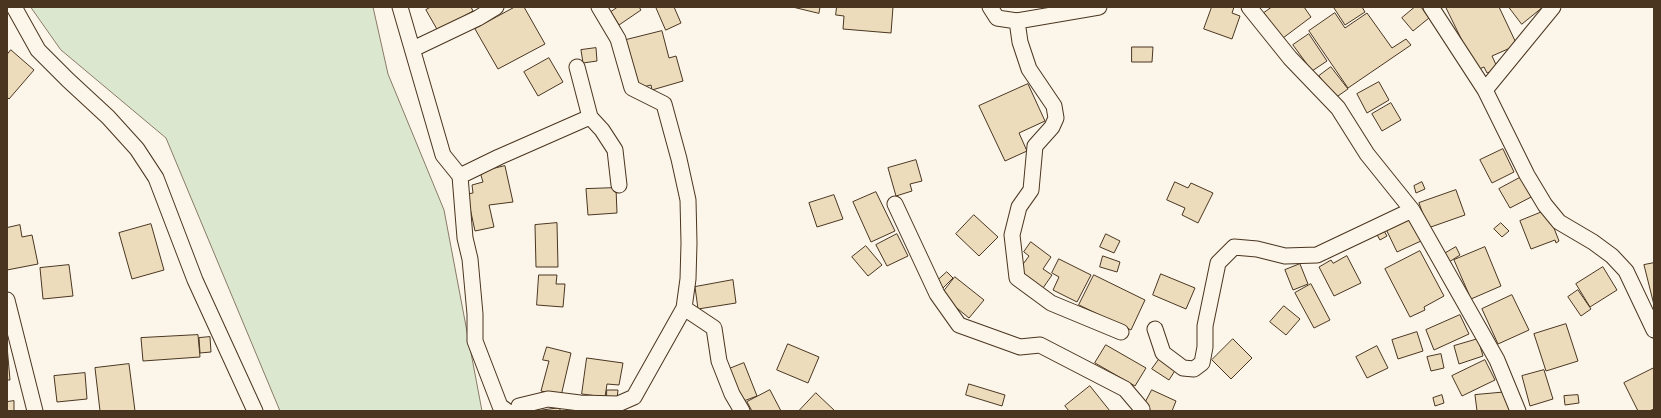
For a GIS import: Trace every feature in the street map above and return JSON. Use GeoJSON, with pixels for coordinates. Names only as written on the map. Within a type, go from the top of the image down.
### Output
{"type":"FeatureCollection","features":[{"type":"Feature","properties":{"kind":"street"},"geometry":{"type":"LineString","coordinates":[[14,7],[38,50],[113,122],[137,149],[156,178],[195,280],[256,411]]}},
{"type":"Feature","properties":{"kind":"street"},"geometry":{"type":"LineString","coordinates":[[400,7],[442,155],[460,176],[465,238],[470,259],[475,314],[475,341],[500,406],[507,411]]}},
{"type":"Feature","properties":{"kind":"street"},"geometry":{"type":"LineString","coordinates":[[413,49],[478,18],[496,7]]}},
{"type":"Feature","properties":{"kind":"street"},"geometry":{"type":"LineString","coordinates":[[518,411],[519,406],[548,399],[580,403],[618,404],[634,397],[684,308],[688,278],[688,200],[674,138],[664,104],[632,88],[618,39],[599,7]]}},
{"type":"Feature","properties":{"kind":"street"},"geometry":{"type":"LineString","coordinates":[[990,7],[997,18],[1018,21],[1099,7]]}},
{"type":"Feature","properties":{"kind":"street"},"geometry":{"type":"LineString","coordinates":[[1250,7],[1290,58],[1338,108],[1367,154],[1412,210],[1497,360],[1518,411]]}},
{"type":"Feature","properties":{"kind":"street"},"geometry":{"type":"LineString","coordinates":[[1431,7],[1485,90],[1527,175],[1545,205],[1559,222],[1593,242],[1612,256],[1626,271],[1654,330]]}},
{"type":"Feature","properties":{"kind":"street"},"geometry":{"type":"LineString","coordinates":[[1485,90],[1553,7]]}},
{"type":"Feature","properties":{"kind":"street"},"geometry":{"type":"LineString","coordinates":[[1018,21],[1020,42],[1029,69],[1054,106],[1056,118],[1052,127],[1036,146],[1031,190],[1019,207],[1012,235],[1017,278],[1051,303],[1120,332]]}},
{"type":"Feature","properties":{"kind":"street"},"geometry":{"type":"LineString","coordinates":[[577,67],[590,117],[602,130],[615,150],[619,184]]}},
{"type":"Feature","properties":{"kind":"street"},"geometry":{"type":"LineString","coordinates":[[460,176],[590,117]]}},
{"type":"Feature","properties":{"kind":"street"},"geometry":{"type":"LineString","coordinates":[[894,204],[937,294],[959,325],[1020,347],[1040,345],[1125,389],[1142,409],[1142,411]]}},
{"type":"Feature","properties":{"kind":"street"},"geometry":{"type":"LineString","coordinates":[[1155,329],[1163,353],[1183,368],[1194,369],[1202,364],[1205,347],[1205,326],[1218,263],[1234,247],[1256,249],[1285,256],[1317,255],[1412,210]]}},
{"type":"Feature","properties":{"kind":"street"},"geometry":{"type":"LineString","coordinates":[[7,300],[35,411]]}},
{"type":"Feature","properties":{"kind":"street"},"geometry":{"type":"LineString","coordinates":[[684,308],[714,328],[719,361],[732,394],[742,411]]}},
{"type":"Feature","properties":{"kind":"green space"},"geometry":{"type":"Polygon","coordinates":[[[31,7],[373,7],[388,74],[444,210],[482,411],[280,411],[166,138],[61,50],[31,7]]]}},
{"type":"Feature","properties":{"kind":"building"},"geometry":{"type":"Polygon","coordinates":[[[431,7],[471,7],[473,11],[438,31],[426,10],[431,7]]]}},
{"type":"Feature","properties":{"kind":"building"},"geometry":{"type":"Polygon","coordinates":[[[515,7],[524,7],[545,44],[498,69],[475,29],[515,7]]]}},
{"type":"Feature","properties":{"kind":"building"},"geometry":{"type":"Polygon","coordinates":[[[618,7],[639,7],[641,10],[619,25],[611,12],[618,7]]]}},
{"type":"Feature","properties":{"kind":"building"},"geometry":{"type":"Polygon","coordinates":[[[656,7],[674,7],[681,23],[666,30],[656,7]]]}},
{"type":"Feature","properties":{"kind":"building"},"geometry":{"type":"Polygon","coordinates":[[[793,7],[820,7],[819,13],[793,7]]]}},
{"type":"Feature","properties":{"kind":"building"},"geometry":{"type":"Polygon","coordinates":[[[837,7],[893,7],[891,33],[843,29],[844,16],[836,15],[837,7]]]}},
{"type":"Feature","properties":{"kind":"building"},"geometry":{"type":"Polygon","coordinates":[[[1212,7],[1234,7],[1232,13],[1240,16],[1232,39],[1204,29],[1212,7]]]}},
{"type":"Feature","properties":{"kind":"building"},"geometry":{"type":"Polygon","coordinates":[[[1272,7],[1304,7],[1311,17],[1283,38],[1264,13],[1272,7]]]}},
{"type":"Feature","properties":{"kind":"building"},"geometry":{"type":"Polygon","coordinates":[[[1362,7],[1365,12],[1345,25],[1334,8],[1362,7]]]}},
{"type":"Feature","properties":{"kind":"building"},"geometry":{"type":"Polygon","coordinates":[[[1415,7],[1421,7],[1429,18],[1413,31],[1402,18],[1415,7]]]}},
{"type":"Feature","properties":{"kind":"building"},"geometry":{"type":"Polygon","coordinates":[[[1446,7],[1499,7],[1517,45],[1492,56],[1498,69],[1487,73],[1484,67],[1477,70],[1446,7]]]}},
{"type":"Feature","properties":{"kind":"building"},"geometry":{"type":"Polygon","coordinates":[[[1509,7],[1543,7],[1522,24],[1509,7]]]}},
{"type":"Feature","properties":{"kind":"building"},"geometry":{"type":"Polygon","coordinates":[[[1335,13],[1345,28],[1367,13],[1392,48],[1406,39],[1411,45],[1348,88],[1309,31],[1335,13]]]}},
{"type":"Feature","properties":{"kind":"building"},"geometry":{"type":"Polygon","coordinates":[[[662,31],[669,58],[676,56],[683,81],[652,90],[651,85],[639,88],[626,40],[662,31]]]}},
{"type":"Feature","properties":{"kind":"building"},"geometry":{"type":"Polygon","coordinates":[[[1309,34],[1327,61],[1312,71],[1293,45],[1309,34]]]}},
{"type":"Feature","properties":{"kind":"building"},"geometry":{"type":"Polygon","coordinates":[[[1132,47],[1153,47],[1152,62],[1132,62],[1132,47]]]}},
{"type":"Feature","properties":{"kind":"building"},"geometry":{"type":"Polygon","coordinates":[[[596,48],[597,61],[583,63],[581,50],[596,48]]]}},
{"type":"Feature","properties":{"kind":"building"},"geometry":{"type":"Polygon","coordinates":[[[11,50],[34,70],[9,99],[7,97],[7,55],[11,50]]]}},
{"type":"Feature","properties":{"kind":"building"},"geometry":{"type":"Polygon","coordinates":[[[549,58],[563,82],[538,96],[524,72],[549,58]]]}},
{"type":"Feature","properties":{"kind":"building"},"geometry":{"type":"Polygon","coordinates":[[[1331,67],[1348,89],[1335,98],[1319,76],[1331,67]]]}},
{"type":"Feature","properties":{"kind":"building"},"geometry":{"type":"Polygon","coordinates":[[[1379,82],[1389,100],[1367,113],[1357,94],[1379,82]]]}},
{"type":"Feature","properties":{"kind":"building"},"geometry":{"type":"Polygon","coordinates":[[[1028,84],[1045,121],[1019,133],[1027,151],[1005,161],[979,106],[1028,84]]]}},
{"type":"Feature","properties":{"kind":"building"},"geometry":{"type":"Polygon","coordinates":[[[1391,103],[1401,120],[1382,131],[1372,114],[1391,103]]]}},
{"type":"Feature","properties":{"kind":"building"},"geometry":{"type":"Polygon","coordinates":[[[1503,149],[1514,172],[1492,183],[1480,160],[1503,149]]]}},
{"type":"Feature","properties":{"kind":"building"},"geometry":{"type":"Polygon","coordinates":[[[916,160],[922,181],[910,184],[912,191],[896,196],[888,168],[916,160]]]}},
{"type":"Feature","properties":{"kind":"building"},"geometry":{"type":"Polygon","coordinates":[[[505,166],[513,202],[489,205],[494,227],[475,231],[467,194],[473,193],[472,185],[483,182],[480,172],[505,166]]]}},
{"type":"Feature","properties":{"kind":"building"},"geometry":{"type":"Polygon","coordinates":[[[1525,175],[1535,195],[1510,208],[1499,189],[1525,175]]]}},
{"type":"Feature","properties":{"kind":"building"},"geometry":{"type":"Polygon","coordinates":[[[1175,182],[1188,188],[1191,183],[1213,193],[1198,223],[1182,215],[1185,208],[1167,200],[1175,182]]]}},
{"type":"Feature","properties":{"kind":"building"},"geometry":{"type":"Polygon","coordinates":[[[1422,182],[1425,189],[1416,193],[1414,186],[1422,182]]]}},
{"type":"Feature","properties":{"kind":"building"},"geometry":{"type":"Polygon","coordinates":[[[616,188],[617,213],[588,215],[586,189],[616,188]]]}},
{"type":"Feature","properties":{"kind":"building"},"geometry":{"type":"Polygon","coordinates":[[[1456,190],[1465,215],[1428,228],[1419,203],[1456,190]]]}},
{"type":"Feature","properties":{"kind":"building"},"geometry":{"type":"Polygon","coordinates":[[[876,192],[895,231],[871,242],[853,202],[876,192]]]}},
{"type":"Feature","properties":{"kind":"building"},"geometry":{"type":"Polygon","coordinates":[[[834,195],[843,219],[817,227],[809,203],[834,195]]]}},
{"type":"Feature","properties":{"kind":"building"},"geometry":{"type":"Polygon","coordinates":[[[1547,210],[1559,241],[1556,243],[1555,240],[1531,249],[1520,221],[1547,210]]]}},
{"type":"Feature","properties":{"kind":"building"},"geometry":{"type":"Polygon","coordinates":[[[974,215],[998,237],[979,256],[956,234],[974,215]]]}},
{"type":"Feature","properties":{"kind":"building"},"geometry":{"type":"Polygon","coordinates":[[[1408,216],[1421,241],[1397,252],[1385,227],[1408,216]]]}},
{"type":"Feature","properties":{"kind":"building"},"geometry":{"type":"Polygon","coordinates":[[[557,223],[558,267],[536,267],[535,225],[557,223]]]}},
{"type":"Feature","properties":{"kind":"building"},"geometry":{"type":"Polygon","coordinates":[[[1501,223],[1509,231],[1502,237],[1494,229],[1501,223]]]}},
{"type":"Feature","properties":{"kind":"building"},"geometry":{"type":"Polygon","coordinates":[[[151,224],[164,270],[132,279],[119,233],[151,224]]]}},
{"type":"Feature","properties":{"kind":"building"},"geometry":{"type":"Polygon","coordinates":[[[20,225],[22,237],[32,235],[38,264],[7,270],[7,228],[20,225]]]}},
{"type":"Feature","properties":{"kind":"building"},"geometry":{"type":"Polygon","coordinates":[[[1383,229],[1387,236],[1380,240],[1376,233],[1383,229]]]}},
{"type":"Feature","properties":{"kind":"building"},"geometry":{"type":"Polygon","coordinates":[[[897,234],[908,256],[887,266],[876,245],[897,234]]]}},
{"type":"Feature","properties":{"kind":"building"},"geometry":{"type":"Polygon","coordinates":[[[1106,234],[1120,241],[1114,253],[1100,247],[1106,234]]]}},
{"type":"Feature","properties":{"kind":"building"},"geometry":{"type":"Polygon","coordinates":[[[1031,242],[1051,257],[1043,269],[1052,275],[1043,288],[1018,271],[1029,256],[1024,252],[1031,242]]]}},
{"type":"Feature","properties":{"kind":"building"},"geometry":{"type":"Polygon","coordinates":[[[866,246],[882,265],[868,276],[852,257],[866,246]]]}},
{"type":"Feature","properties":{"kind":"building"},"geometry":{"type":"Polygon","coordinates":[[[1456,247],[1460,255],[1449,262],[1444,254],[1456,247]]]}},
{"type":"Feature","properties":{"kind":"building"},"geometry":{"type":"Polygon","coordinates":[[[1485,247],[1501,286],[1471,299],[1454,260],[1485,247]]]}},
{"type":"Feature","properties":{"kind":"building"},"geometry":{"type":"Polygon","coordinates":[[[1420,251],[1444,296],[1424,307],[1425,310],[1410,317],[1385,269],[1420,251]]]}},
{"type":"Feature","properties":{"kind":"building"},"geometry":{"type":"Polygon","coordinates":[[[1103,256],[1120,262],[1117,272],[1100,267],[1103,256]]]}},
{"type":"Feature","properties":{"kind":"building"},"geometry":{"type":"Polygon","coordinates":[[[1347,256],[1361,283],[1334,296],[1319,267],[1331,260],[1333,263],[1347,256]]]}},
{"type":"Feature","properties":{"kind":"building"},"geometry":{"type":"Polygon","coordinates":[[[1059,259],[1091,275],[1077,302],[1053,290],[1059,277],[1052,273],[1059,259]]]}},
{"type":"Feature","properties":{"kind":"building"},"geometry":{"type":"Polygon","coordinates":[[[1654,263],[1654,305],[1644,265],[1654,263]]]}},
{"type":"Feature","properties":{"kind":"building"},"geometry":{"type":"Polygon","coordinates":[[[1300,264],[1308,284],[1293,290],[1285,270],[1300,264]]]}},
{"type":"Feature","properties":{"kind":"building"},"geometry":{"type":"Polygon","coordinates":[[[69,265],[73,296],[43,299],[40,268],[69,265]]]}},
{"type":"Feature","properties":{"kind":"building"},"geometry":{"type":"Polygon","coordinates":[[[1603,267],[1617,290],[1590,307],[1576,284],[1603,267]]]}},
{"type":"Feature","properties":{"kind":"building"},"geometry":{"type":"Polygon","coordinates":[[[947,272],[953,278],[942,289],[936,282],[947,272]]]}},
{"type":"Feature","properties":{"kind":"building"},"geometry":{"type":"Polygon","coordinates":[[[1161,274],[1195,288],[1186,309],[1153,295],[1161,274]]]}},
{"type":"Feature","properties":{"kind":"building"},"geometry":{"type":"Polygon","coordinates":[[[539,275],[557,275],[556,284],[565,284],[563,307],[537,305],[539,275]]]}},
{"type":"Feature","properties":{"kind":"building"},"geometry":{"type":"Polygon","coordinates":[[[1094,275],[1145,300],[1131,330],[1079,305],[1094,275]]]}},
{"type":"Feature","properties":{"kind":"building"},"geometry":{"type":"Polygon","coordinates":[[[955,277],[984,300],[969,318],[941,295],[955,277]]]}},
{"type":"Feature","properties":{"kind":"building"},"geometry":{"type":"Polygon","coordinates":[[[733,280],[736,303],[698,309],[695,287],[733,280]]]}},
{"type":"Feature","properties":{"kind":"building"},"geometry":{"type":"Polygon","coordinates":[[[1311,284],[1330,320],[1314,328],[1295,293],[1311,284]]]}},
{"type":"Feature","properties":{"kind":"building"},"geometry":{"type":"Polygon","coordinates":[[[1578,290],[1591,309],[1581,316],[1568,297],[1578,290]]]}},
{"type":"Feature","properties":{"kind":"building"},"geometry":{"type":"Polygon","coordinates":[[[1512,295],[1529,330],[1498,344],[1482,309],[1512,295]]]}},
{"type":"Feature","properties":{"kind":"building"},"geometry":{"type":"Polygon","coordinates":[[[1284,306],[1300,319],[1286,335],[1270,322],[1284,306]]]}},
{"type":"Feature","properties":{"kind":"building"},"geometry":{"type":"Polygon","coordinates":[[[1460,315],[1469,334],[1434,350],[1426,330],[1460,315]]]}},
{"type":"Feature","properties":{"kind":"building"},"geometry":{"type":"Polygon","coordinates":[[[1566,324],[1578,361],[1546,371],[1534,334],[1566,324]]]}},
{"type":"Feature","properties":{"kind":"building"},"geometry":{"type":"Polygon","coordinates":[[[1417,332],[1423,351],[1398,359],[1392,340],[1417,332]]]}},
{"type":"Feature","properties":{"kind":"building"},"geometry":{"type":"Polygon","coordinates":[[[198,335],[200,357],[143,361],[141,338],[198,335]]]}},
{"type":"Feature","properties":{"kind":"building"},"geometry":{"type":"Polygon","coordinates":[[[210,337],[211,352],[200,353],[199,338],[210,337]]]}},
{"type":"Feature","properties":{"kind":"building"},"geometry":{"type":"Polygon","coordinates":[[[1233,339],[1252,358],[1231,379],[1212,360],[1233,339]]]}},
{"type":"Feature","properties":{"kind":"building"},"geometry":{"type":"Polygon","coordinates":[[[1478,339],[1483,356],[1459,364],[1454,346],[1478,339]]]}},
{"type":"Feature","properties":{"kind":"building"},"geometry":{"type":"Polygon","coordinates":[[[788,344],[819,357],[808,383],[777,370],[788,344]]]}},
{"type":"Feature","properties":{"kind":"building"},"geometry":{"type":"Polygon","coordinates":[[[1106,345],[1146,368],[1135,386],[1095,363],[1106,345]]]}},
{"type":"Feature","properties":{"kind":"building"},"geometry":{"type":"Polygon","coordinates":[[[7,346],[10,380],[7,380],[7,346]]]}},
{"type":"Feature","properties":{"kind":"building"},"geometry":{"type":"Polygon","coordinates":[[[1377,346],[1388,368],[1367,378],[1356,357],[1377,346]]]}},
{"type":"Feature","properties":{"kind":"building"},"geometry":{"type":"Polygon","coordinates":[[[547,347],[571,353],[561,396],[541,391],[549,361],[543,360],[547,347]]]}},
{"type":"Feature","properties":{"kind":"building"},"geometry":{"type":"Polygon","coordinates":[[[1441,354],[1444,368],[1431,371],[1427,357],[1441,354]]]}},
{"type":"Feature","properties":{"kind":"building"},"geometry":{"type":"Polygon","coordinates":[[[587,358],[623,363],[619,385],[607,384],[605,397],[582,394],[587,358]]]}},
{"type":"Feature","properties":{"kind":"building"},"geometry":{"type":"Polygon","coordinates":[[[1160,358],[1176,369],[1169,380],[1152,369],[1160,358]]]}},
{"type":"Feature","properties":{"kind":"building"},"geometry":{"type":"Polygon","coordinates":[[[1485,360],[1495,380],[1462,396],[1452,376],[1485,360]]]}},
{"type":"Feature","properties":{"kind":"building"},"geometry":{"type":"Polygon","coordinates":[[[744,363],[757,396],[741,402],[729,369],[744,363]]]}},
{"type":"Feature","properties":{"kind":"building"},"geometry":{"type":"Polygon","coordinates":[[[129,364],[135,411],[100,411],[95,368],[129,364]]]}},
{"type":"Feature","properties":{"kind":"building"},"geometry":{"type":"Polygon","coordinates":[[[1654,368],[1654,409],[1649,411],[1638,411],[1624,383],[1654,368]]]}},
{"type":"Feature","properties":{"kind":"building"},"geometry":{"type":"Polygon","coordinates":[[[1544,370],[1553,399],[1530,406],[1522,376],[1544,370]]]}},
{"type":"Feature","properties":{"kind":"building"},"geometry":{"type":"Polygon","coordinates":[[[85,373],[87,399],[57,402],[54,376],[85,373]]]}},
{"type":"Feature","properties":{"kind":"building"},"geometry":{"type":"Polygon","coordinates":[[[969,384],[1005,395],[1002,406],[966,395],[969,384]]]}},
{"type":"Feature","properties":{"kind":"building"},"geometry":{"type":"Polygon","coordinates":[[[1090,386],[1110,411],[1069,411],[1065,406],[1090,386]]]}},
{"type":"Feature","properties":{"kind":"building"},"geometry":{"type":"Polygon","coordinates":[[[607,390],[618,390],[617,399],[607,398],[607,390]]]}},
{"type":"Feature","properties":{"kind":"building"},"geometry":{"type":"Polygon","coordinates":[[[770,390],[781,411],[752,411],[747,402],[770,390]]]}},
{"type":"Feature","properties":{"kind":"building"},"geometry":{"type":"Polygon","coordinates":[[[1152,390],[1176,401],[1172,411],[1152,411],[1143,407],[1152,390]]]}},
{"type":"Feature","properties":{"kind":"building"},"geometry":{"type":"Polygon","coordinates":[[[1508,392],[1510,411],[1477,411],[1475,395],[1508,392]]]}},
{"type":"Feature","properties":{"kind":"building"},"geometry":{"type":"Polygon","coordinates":[[[816,393],[835,411],[799,411],[816,393]]]}},
{"type":"Feature","properties":{"kind":"building"},"geometry":{"type":"Polygon","coordinates":[[[1442,395],[1444,403],[1435,406],[1433,398],[1442,395]]]}},
{"type":"Feature","properties":{"kind":"building"},"geometry":{"type":"Polygon","coordinates":[[[1578,395],[1579,403],[1565,405],[1564,396],[1578,395]]]}},
{"type":"Feature","properties":{"kind":"building"},"geometry":{"type":"Polygon","coordinates":[[[14,401],[14,411],[7,411],[7,402],[14,401]]]}},
{"type":"Feature","properties":{"kind":"building"},"geometry":{"type":"Polygon","coordinates":[[[560,408],[560,411],[535,411],[560,408]]]}}]}
